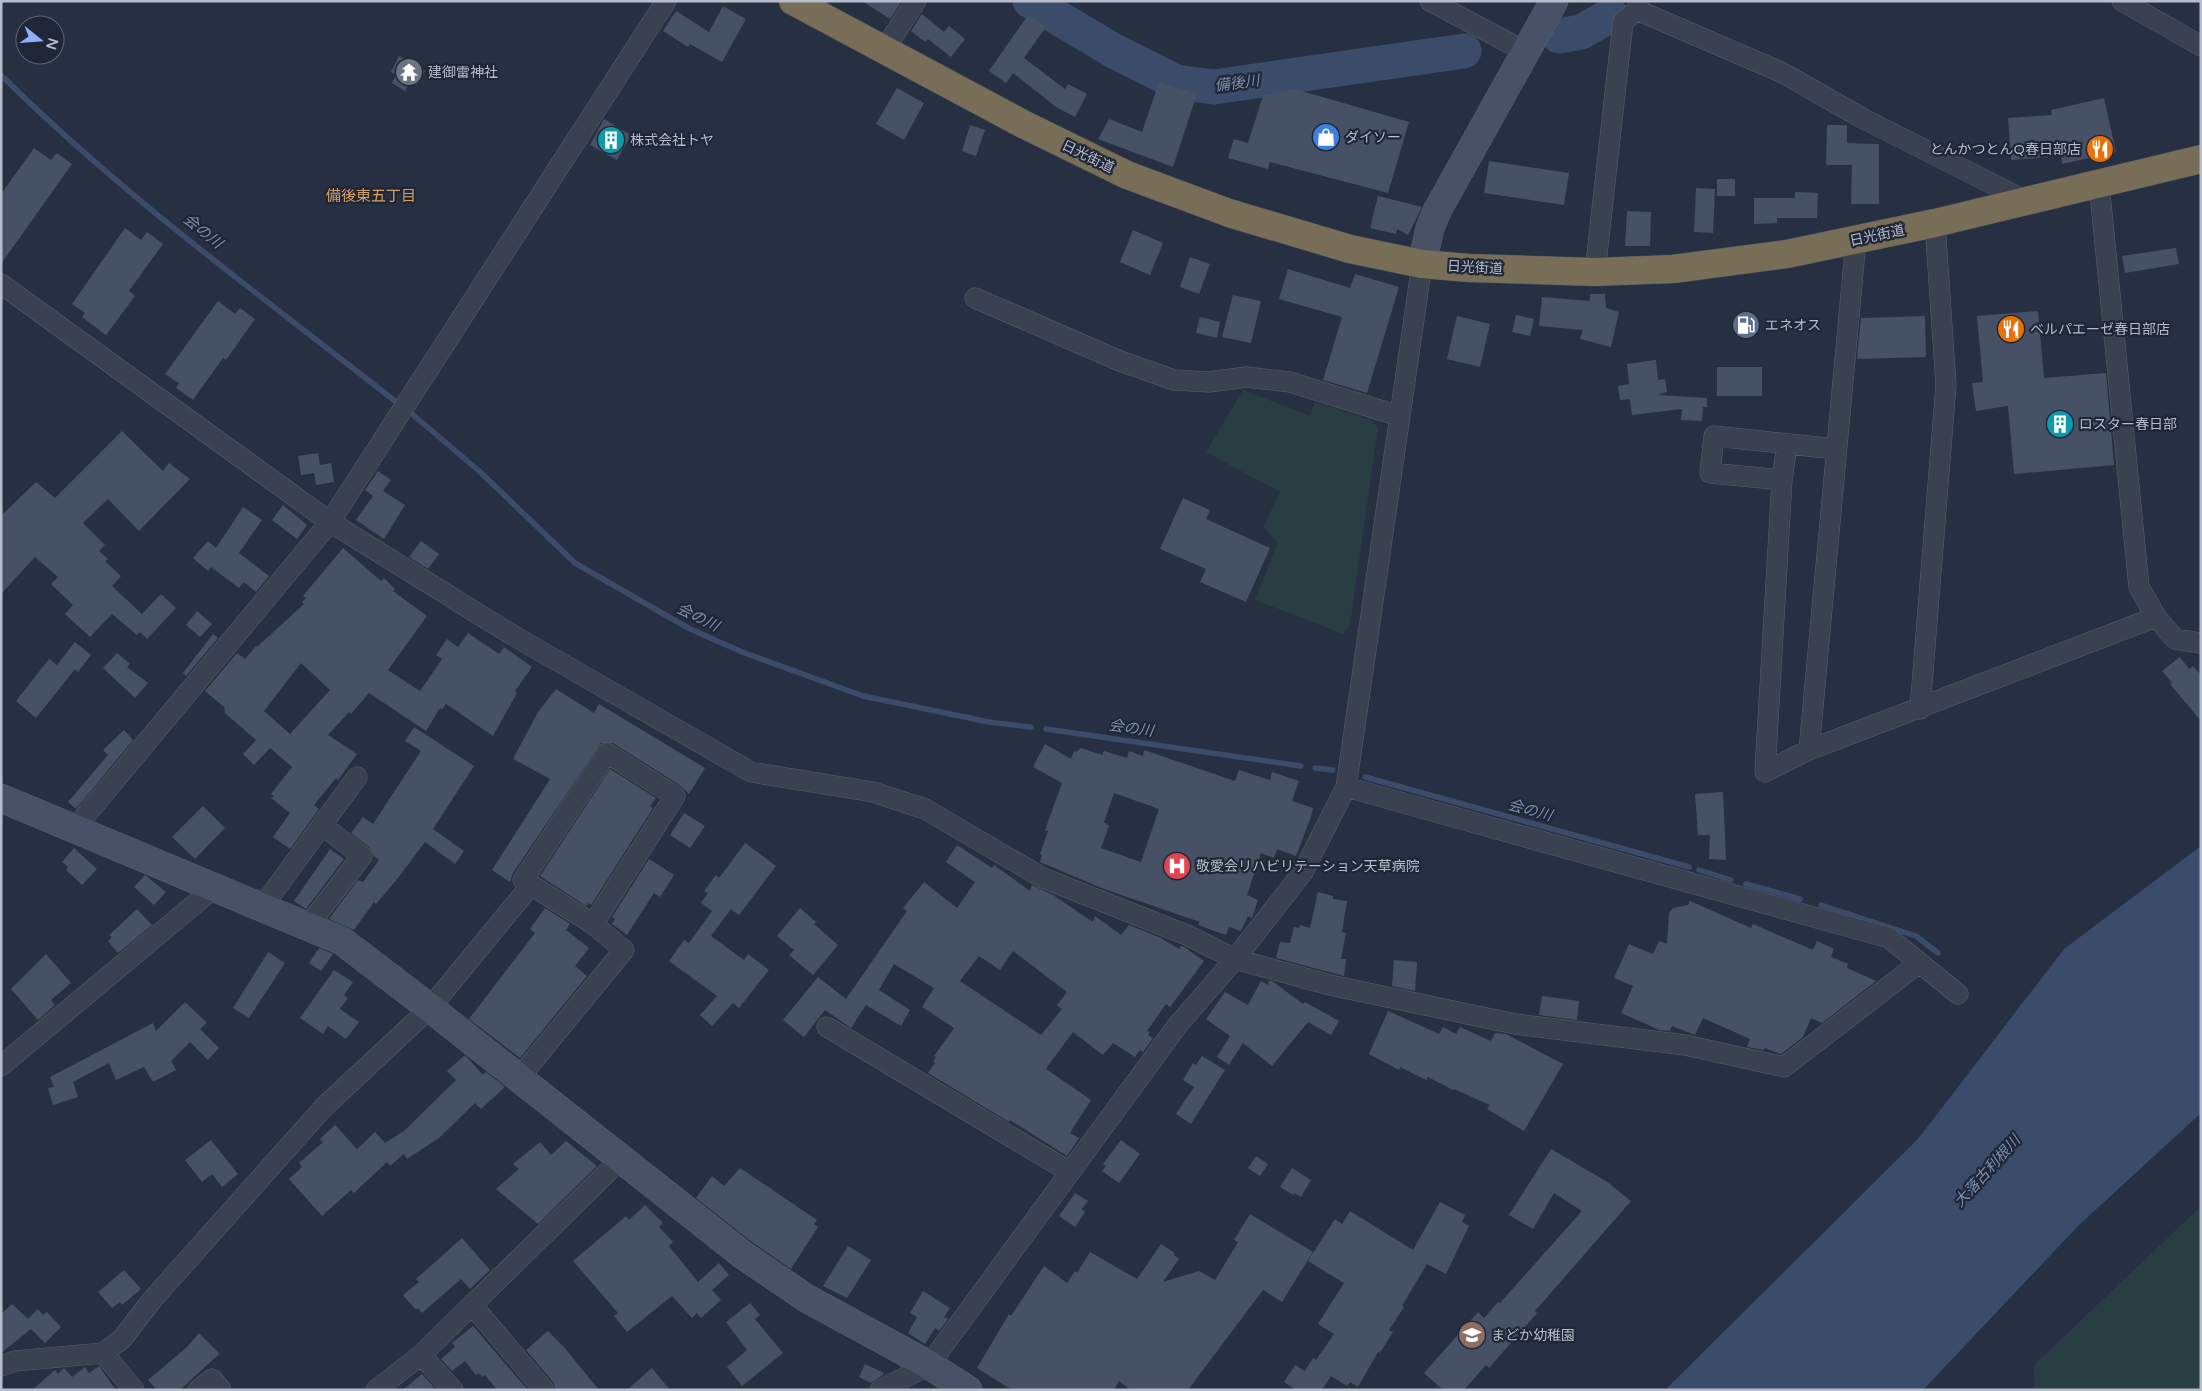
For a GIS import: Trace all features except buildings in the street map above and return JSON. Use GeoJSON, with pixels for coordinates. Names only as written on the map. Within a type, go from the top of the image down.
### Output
{"type":"FeatureCollection","features":[{"type":"Feature","properties":{"kind":"highway","name":"日光街道"},"geometry":{"type":"LineString","coordinates":[[793,1],[1025,125],[1126,175],[1208,206],[1276,227],[1350,249],[1422,264],[1468,268],[1595,272],[1673,269],[1788,254],[1935,223],[2201,158]]}},
{"type":"Feature","properties":{"kind":"street"},"geometry":{"type":"LineString","coordinates":[[75,828],[330,522],[666,1]]}},
{"type":"Feature","properties":{"kind":"street"},"geometry":{"type":"LineString","coordinates":[[884,50],[916,1]]}},
{"type":"Feature","properties":{"kind":"street"},"geometry":{"type":"LineString","coordinates":[[1430,1],[1526,52]]}},
{"type":"Feature","properties":{"kind":"street"},"geometry":{"type":"LineString","coordinates":[[880,1390],[929,1365],[1177,1026],[1235,959],[1303,872],[1346,787],[1399,416],[1422,264],[1430,228],[1437,211],[1554,1]]}},
{"type":"Feature","properties":{"kind":"street"},"geometry":{"type":"LineString","coordinates":[[2122,1],[2201,46]]}},
{"type":"Feature","properties":{"kind":"street"},"geometry":{"type":"LineString","coordinates":[[1595,272],[1623,22],[1638,6],[1781,72],[1862,118],[2024,200]]}},
{"type":"Feature","properties":{"kind":"street"},"geometry":{"type":"LineString","coordinates":[[2098,183],[2139,587],[2156,617],[2175,639],[2201,643]]}},
{"type":"Feature","properties":{"kind":"street"},"geometry":{"type":"LineString","coordinates":[[1920,709],[1946,385],[1935,223]]}},
{"type":"Feature","properties":{"kind":"street"},"geometry":{"type":"LineString","coordinates":[[1809,750],[1856,240]]}},
{"type":"Feature","properties":{"kind":"street"},"geometry":{"type":"LineString","coordinates":[[1,284],[330,522],[514,636],[751,772],[873,792],[925,809],[1042,878],[1189,936],[1235,959],[1330,985],[1514,1024],[1685,1045],[1784,1067],[1920,962]]}},
{"type":"Feature","properties":{"kind":"street"},"geometry":{"type":"LineString","coordinates":[[975,298],[1120,361],[1174,380],[1209,382],[1246,377],[1290,382],[1399,416]]}},
{"type":"Feature","properties":{"kind":"street"},"geometry":{"type":"LineString","coordinates":[[1782,480],[1710,473],[1714,436],[1836,449]]}},
{"type":"Feature","properties":{"kind":"street"},"geometry":{"type":"LineString","coordinates":[[1787,444],[1782,480],[1765,772],[1809,750],[2156,617]]}},
{"type":"Feature","properties":{"kind":"street"},"geometry":{"type":"LineString","coordinates":[[519,1078],[624,950],[593,924],[523,880],[607,753],[675,796],[593,924]]}},
{"type":"Feature","properties":{"kind":"street"},"geometry":{"type":"LineString","coordinates":[[262,906],[357,778]]}},
{"type":"Feature","properties":{"kind":"street"},"geometry":{"type":"LineString","coordinates":[[1346,787],[1889,938],[1958,994]]}},
{"type":"Feature","properties":{"kind":"street"},"geometry":{"type":"LineString","coordinates":[[1,798],[342,941],[430,1008],[743,1255],[806,1298],[929,1365],[968,1390]]}},
{"type":"Feature","properties":{"kind":"street"},"geometry":{"type":"LineString","coordinates":[[308,926],[362,856],[322,825]]}},
{"type":"Feature","properties":{"kind":"street"},"geometry":{"type":"LineString","coordinates":[[1,1366],[15,1361],[103,1353],[122,1339],[152,1300],[324,1107],[430,1008],[531,885]]}},
{"type":"Feature","properties":{"kind":"street"},"geometry":{"type":"LineString","coordinates":[[1,1066],[214,888]]}},
{"type":"Feature","properties":{"kind":"street"},"geometry":{"type":"LineString","coordinates":[[827,1027],[1070,1172]]}},
{"type":"Feature","properties":{"kind":"street"},"geometry":{"type":"LineString","coordinates":[[388,1386],[421,1356],[621,1159]]}},
{"type":"Feature","properties":{"kind":"street"},"geometry":{"type":"LineString","coordinates":[[472,1305],[544,1390]]}},
{"type":"Feature","properties":{"kind":"street"},"geometry":{"type":"LineString","coordinates":[[103,1353],[134,1390]]}},
{"type":"Feature","properties":{"kind":"street"},"geometry":{"type":"LineString","coordinates":[[421,1356],[453,1390]]}},
{"type":"Feature","properties":{"kind":"street"},"geometry":{"type":"LineString","coordinates":[[198,1390],[212,1379],[221,1390]]}},
{"type":"Feature","properties":{"kind":"green space"},"geometry":{"type":"Polygon","coordinates":[[[1243,390],[1310,416],[1315,402],[1371,420],[1378,428],[1350,625],[1343,634],[1255,600],[1278,542],[1263,527],[1280,492],[1206,452],[1243,390]]]}},
{"type":"Feature","properties":{"kind":"green space"},"geometry":{"type":"Polygon","coordinates":[[[2201,1206],[2201,1390],[2030,1390],[2035,1385],[2033,1366],[2201,1206]]]}},
{"type":"Feature","properties":{"kind":"water","name":"大落古利根川"},"geometry":{"type":"Polygon","coordinates":[[[2201,846],[2201,1113],[2079,1225],[1923,1390],[1665,1390],[1918,1139],[2064,949],[2201,846]]]}},
{"type":"Feature","properties":{"kind":"waterway","name":"備後川"},"geometry":{"type":"LineString","coordinates":[[1030,1],[1114,51],[1176,82],[1214,87],[1464,51]]}},
{"type":"Feature","properties":{"kind":"waterway","name":"備後川"},"geometry":{"type":"LineString","coordinates":[[1559,36],[1581,32],[1611,15]]}},
{"type":"Feature","properties":{"kind":"waterway","name":"会の川"},"geometry":{"type":"LineString","coordinates":[[1,75],[95,162],[193,244],[395,401]]}},
{"type":"Feature","properties":{"kind":"waterway","name":"会の川"},"geometry":{"type":"LineString","coordinates":[[412,414],[478,470],[575,563],[688,628],[742,652],[863,696],[989,722],[1031,727]]}},
{"type":"Feature","properties":{"kind":"waterway","name":"会の川"},"geometry":{"type":"LineString","coordinates":[[1046,729],[1301,766]]}},
{"type":"Feature","properties":{"kind":"waterway","name":"会の川"},"geometry":{"type":"LineString","coordinates":[[1315,768],[1333,770]]}},
{"type":"Feature","properties":{"kind":"waterway","name":"会の川"},"geometry":{"type":"LineString","coordinates":[[1365,777],[1689,867]]}},
{"type":"Feature","properties":{"kind":"waterway","name":"会の川"},"geometry":{"type":"LineString","coordinates":[[1699,870],[1731,880]]}},
{"type":"Feature","properties":{"kind":"waterway","name":"会の川"},"geometry":{"type":"LineString","coordinates":[[1746,884],[1800,899]]}},
{"type":"Feature","properties":{"kind":"waterway","name":"会の川"},"geometry":{"type":"LineString","coordinates":[[1821,905],[1916,936],[1938,953]]}},
{"type":"Feature","properties":{"kind":"place","name":"建御雷神社"},"geometry":{"type":"Point","coordinates":[409,72]}},
{"type":"Feature","properties":{"kind":"place","name":"ダイソー"},"geometry":{"type":"Point","coordinates":[1326,137]}},
{"type":"Feature","properties":{"kind":"place","name":"株式会社トヤ"},"geometry":{"type":"Point","coordinates":[611,140]}},
{"type":"Feature","properties":{"kind":"place","name":"とんかつとんQ春日部店"},"geometry":{"type":"Point","coordinates":[2100,149]}},
{"type":"Feature","properties":{"kind":"place","name":"エネオス"},"geometry":{"type":"Point","coordinates":[1746,325]}},
{"type":"Feature","properties":{"kind":"place","name":"ベルパエーゼ春日部店"},"geometry":{"type":"Point","coordinates":[2011,329]}},
{"type":"Feature","properties":{"kind":"place","name":"ロスター春日部"},"geometry":{"type":"Point","coordinates":[2060,424]}},
{"type":"Feature","properties":{"kind":"place","name":"敬愛会リハビリテーション天草病院"},"geometry":{"type":"Point","coordinates":[1177,866]}},
{"type":"Feature","properties":{"kind":"place","name":"まどか幼稚園"},"geometry":{"type":"Point","coordinates":[1472,1335]}},
{"type":"Feature","properties":{"kind":"district","name":"備後東五丁目"},"geometry":{"type":"Point","coordinates":[371,196]}}]}
